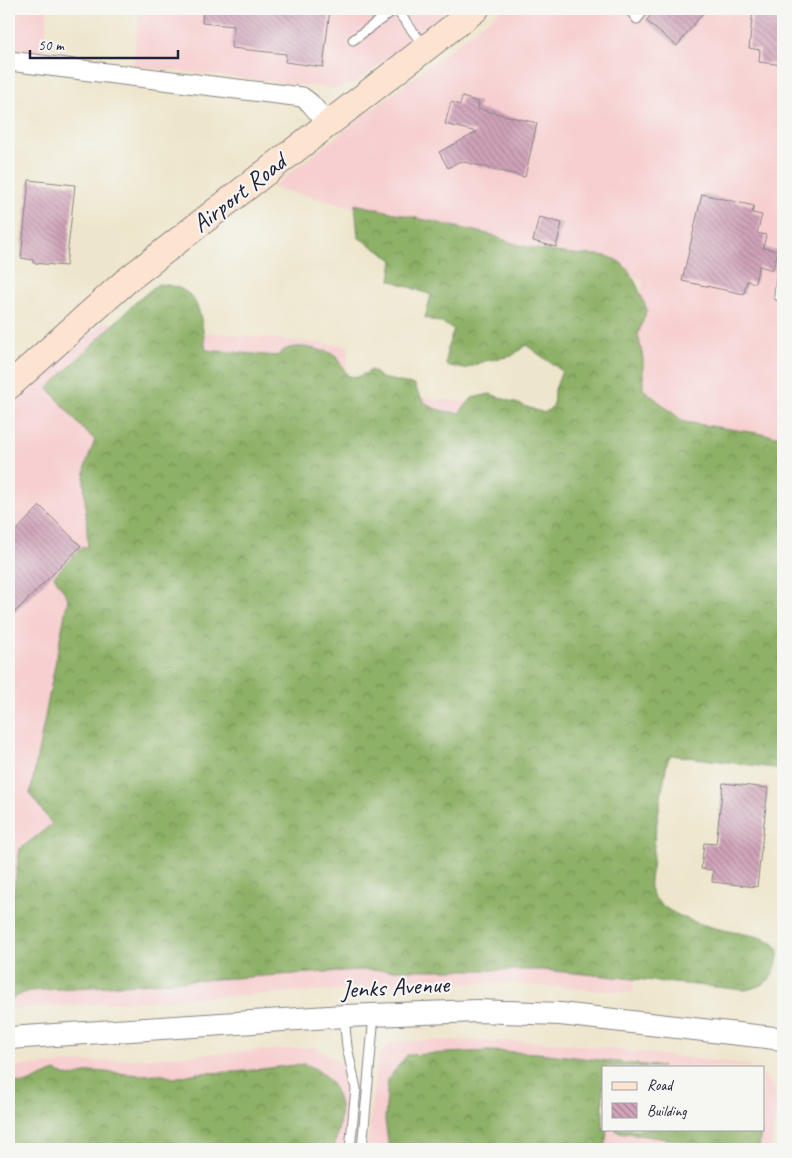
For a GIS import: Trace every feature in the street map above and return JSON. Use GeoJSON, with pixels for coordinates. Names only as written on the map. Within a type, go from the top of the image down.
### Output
{"type":"FeatureCollection","features":[{"type":"Feature","properties":{"kind":"main road","name":"Airport Road"},"geometry":{"type":"LineString","coordinates":[[9,386],[126,281],[476,9]]}},
{"type":"Feature","properties":{"kind":"street"},"geometry":{"type":"LineString","coordinates":[[9,61],[302,97],[310,103],[328,124]]}},
{"type":"Feature","properties":{"kind":"street","name":"Jenks Avenue"},"geometry":{"type":"LineString","coordinates":[[9,1038],[344,1016],[443,1012],[533,1012],[783,1038]]}},
{"type":"Feature","properties":{"kind":"lane"},"geometry":{"type":"LineString","coordinates":[[353,40],[396,9],[425,48]]}},
{"type":"Feature","properties":{"kind":"lane"},"geometry":{"type":"LineString","coordinates":[[629,9],[637,19],[645,9]]}},
{"type":"Feature","properties":{"kind":"lane"},"geometry":{"type":"LineString","coordinates":[[783,258],[779,296],[783,296]]}},
{"type":"Feature","properties":{"kind":"lane"},"geometry":{"type":"LineString","coordinates":[[362,1149],[374,1015]]}},
{"type":"Feature","properties":{"kind":"lane"},"geometry":{"type":"LineString","coordinates":[[344,1016],[347,1047],[356,1089],[350,1149]]}},
{"type":"Feature","properties":{"kind":"shaded area"},"geometry":{"type":"Polygon","coordinates":[[[9,9],[48,9],[43,54],[9,50],[9,9]]]}},
{"type":"Feature","properties":{"kind":"shaded area"},"geometry":{"type":"Polygon","coordinates":[[[139,9],[452,9],[357,82],[336,89],[133,66],[139,9]]]}},
{"type":"Feature","properties":{"kind":"shaded area"},"geometry":{"type":"Polygon","coordinates":[[[502,9],[783,9],[783,690],[668,678],[633,993],[504,983],[428,984],[9,1009],[9,408],[104,322],[349,346],[345,381],[398,394],[626,421],[643,280],[272,187],[502,9]]]}},
{"type":"Feature","properties":{"kind":"shaded area"},"geometry":{"type":"Polygon","coordinates":[[[436,1040],[552,1042],[748,1065],[750,1066],[602,1066],[602,1130],[764,1130],[764,1075],[773,1086],[777,1104],[771,1149],[367,1149],[376,1064],[381,1053],[392,1043],[361,1045],[436,1040]]]}},
{"type":"Feature","properties":{"kind":"shaded area"},"geometry":{"type":"Polygon","coordinates":[[[314,1047],[336,1059],[348,1076],[350,1098],[345,1149],[9,1149],[9,1067],[314,1047]]]}},
{"type":"Feature","properties":{"kind":"green space"},"geometry":{"type":"Polygon","coordinates":[[[355,204],[492,235],[511,243],[531,248],[573,254],[602,255],[613,258],[623,265],[632,276],[647,310],[638,334],[643,358],[643,389],[684,422],[783,437],[783,769],[671,755],[667,762],[660,802],[650,883],[650,888],[655,898],[663,906],[675,913],[702,924],[751,935],[771,942],[779,950],[774,972],[767,982],[745,990],[544,970],[359,970],[28,991],[9,1000],[9,920],[20,849],[52,824],[30,794],[68,598],[54,576],[81,548],[88,547],[84,480],[86,464],[95,440],[82,428],[48,388],[136,302],[158,284],[184,290],[197,305],[206,350],[277,356],[282,351],[296,347],[320,350],[334,354],[348,376],[358,377],[372,370],[381,378],[415,385],[422,398],[431,407],[451,412],[459,413],[472,398],[490,394],[544,413],[553,407],[554,392],[562,371],[526,345],[512,356],[485,361],[464,369],[446,365],[447,349],[454,329],[425,318],[431,295],[390,280],[393,260],[358,237],[355,204]]]}},
{"type":"Feature","properties":{"kind":"green space"},"geometry":{"type":"Polygon","coordinates":[[[489,1051],[538,1053],[653,1066],[602,1066],[602,1130],[607,1130],[605,1149],[389,1149],[385,1120],[388,1079],[407,1055],[489,1051]]]}},
{"type":"Feature","properties":{"kind":"green space"},"geometry":{"type":"Polygon","coordinates":[[[304,1064],[323,1074],[336,1092],[340,1106],[340,1116],[334,1149],[9,1149],[9,1082],[25,1084],[55,1071],[70,1077],[93,1071],[140,1075],[159,1074],[174,1078],[197,1073],[236,1072],[304,1064]]]}},
{"type":"Feature","properties":{"kind":"green space"},"geometry":{"type":"Polygon","coordinates":[[[616,1130],[761,1130],[759,1149],[723,1149],[716,1146],[618,1132],[616,1130]]]}},
{"type":"Feature","properties":{"kind":"building"},"geometry":{"type":"Polygon","coordinates":[[[203,9],[330,9],[323,67],[285,62],[286,54],[231,48],[234,26],[202,23],[203,9]]]}},
{"type":"Feature","properties":{"kind":"building"},"geometry":{"type":"Polygon","coordinates":[[[656,9],[706,9],[677,46],[646,21],[656,9]]]}},
{"type":"Feature","properties":{"kind":"building"},"geometry":{"type":"Polygon","coordinates":[[[753,9],[783,9],[783,65],[759,62],[760,50],[749,48],[753,9]]]}},
{"type":"Feature","properties":{"kind":"building"},"geometry":{"type":"Polygon","coordinates":[[[462,97],[479,102],[478,109],[537,123],[525,177],[460,161],[448,168],[439,152],[477,132],[445,124],[451,102],[460,105],[462,97]]]}},
{"type":"Feature","properties":{"kind":"building"},"geometry":{"type":"Polygon","coordinates":[[[29,180],[75,185],[66,266],[33,263],[33,260],[21,258],[29,180]]]}},
{"type":"Feature","properties":{"kind":"building"},"geometry":{"type":"Polygon","coordinates":[[[702,194],[754,206],[752,213],[762,215],[757,233],[766,235],[763,248],[778,251],[773,270],[759,266],[755,283],[747,281],[744,294],[682,281],[702,194]]]}},
{"type":"Feature","properties":{"kind":"building"},"geometry":{"type":"Polygon","coordinates":[[[539,217],[562,223],[556,247],[533,241],[539,217]]]}},
{"type":"Feature","properties":{"kind":"building"},"geometry":{"type":"Polygon","coordinates":[[[40,506],[81,546],[9,618],[9,538],[40,506]]]}},
{"type":"Feature","properties":{"kind":"building"},"geometry":{"type":"Polygon","coordinates":[[[723,783],[768,788],[757,887],[712,882],[713,870],[701,869],[704,843],[716,844],[723,783]]]}}]}
